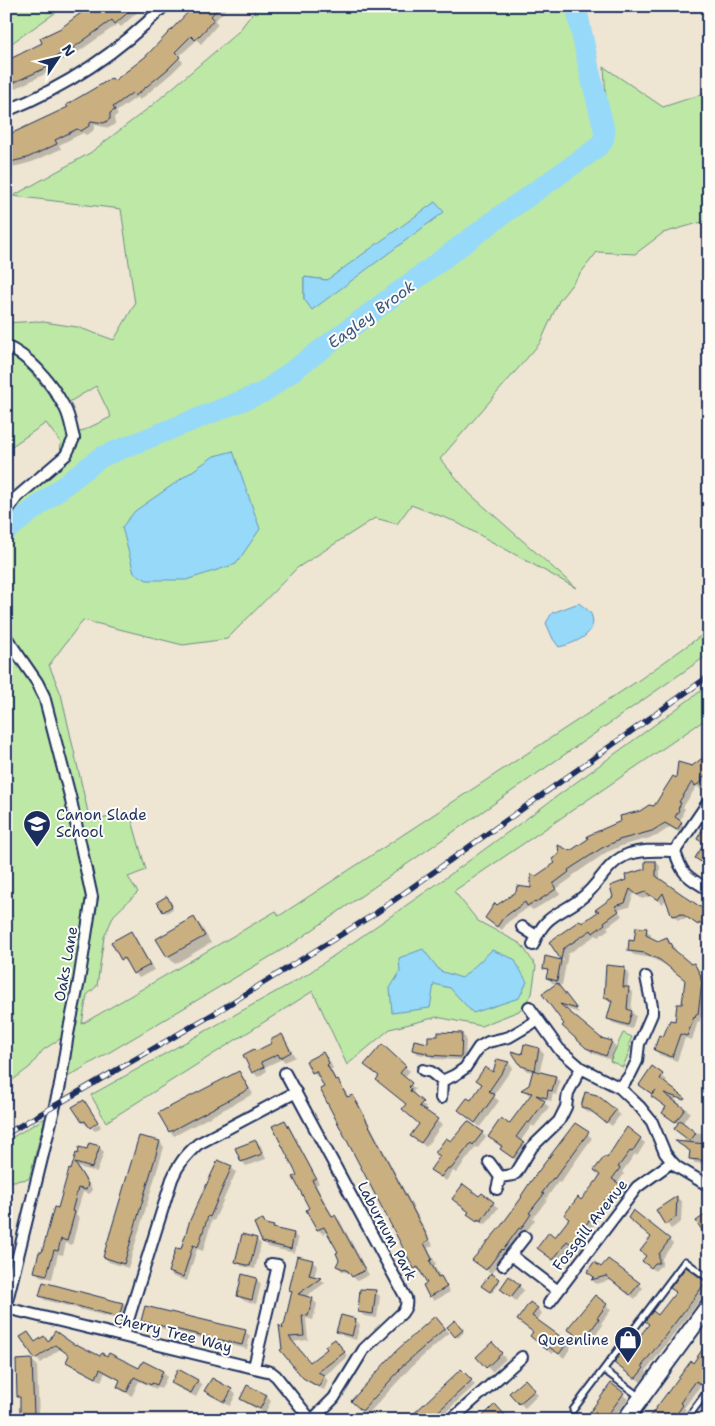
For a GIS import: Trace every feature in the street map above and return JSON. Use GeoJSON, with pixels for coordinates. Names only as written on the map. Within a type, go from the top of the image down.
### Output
{"type":"FeatureCollection","features":[{"type":"Feature","properties":{"kind":"main road"},"geometry":{"type":"LineString","coordinates":[[625,1420],[709,1305]]}},
{"type":"Feature","properties":{"kind":"street"},"geometry":{"type":"LineString","coordinates":[[6,111],[55,88],[83,72],[123,44],[164,6]]}},
{"type":"Feature","properties":{"kind":"street"},"geometry":{"type":"LineString","coordinates":[[6,346],[13,349],[40,371],[66,409],[74,438],[66,455],[17,496],[6,512]]}},
{"type":"Feature","properties":{"kind":"street","name":"Oaks Lane"},"geometry":{"type":"LineString","coordinates":[[6,637],[37,682],[44,696],[70,796],[92,897],[60,1085],[6,1307]]}},
{"type":"Feature","properties":{"kind":"street"},"geometry":{"type":"LineString","coordinates":[[709,801],[675,851],[679,866],[684,873],[709,890]]}},
{"type":"Feature","properties":{"kind":"street"},"geometry":{"type":"LineString","coordinates":[[522,927],[535,940],[551,917],[585,895],[605,870],[629,854],[646,851],[675,851]]}},
{"type":"Feature","properties":{"kind":"street"},"geometry":{"type":"LineString","coordinates":[[620,1088],[630,1075],[637,1061],[639,1044],[652,1014],[655,994],[646,977]]}},
{"type":"Feature","properties":{"kind":"street"},"geometry":{"type":"LineString","coordinates":[[529,1007],[559,1049],[581,1068],[620,1088],[647,1114],[665,1153],[677,1167],[709,1186]]}},
{"type":"Feature","properties":{"kind":"street"},"geometry":{"type":"LineString","coordinates":[[442,1081],[465,1068],[479,1047],[488,1042],[509,1037],[538,1020]]}},
{"type":"Feature","properties":{"kind":"street"},"geometry":{"type":"LineString","coordinates":[[500,1177],[516,1173],[532,1147],[559,1121],[566,1107],[568,1093],[581,1068]]}},
{"type":"Feature","properties":{"kind":"street"},"geometry":{"type":"LineString","coordinates":[[423,1070],[431,1072],[442,1081]]}},
{"type":"Feature","properties":{"kind":"street","name":"Laburnum Park"},"geometry":{"type":"LineString","coordinates":[[285,1073],[401,1289],[407,1304],[402,1314],[364,1349],[334,1398],[311,1420]]}},
{"type":"Feature","properties":{"kind":"street"},"geometry":{"type":"LineString","coordinates":[[441,1098],[442,1081]]}},
{"type":"Feature","properties":{"kind":"street"},"geometry":{"type":"LineString","coordinates":[[123,1336],[178,1165],[186,1154],[198,1144],[296,1092]]}},
{"type":"Feature","properties":{"kind":"street"},"geometry":{"type":"LineString","coordinates":[[489,1162],[500,1177]]}},
{"type":"Feature","properties":{"kind":"street","name":"Fossgill Avenue"},"geometry":{"type":"LineString","coordinates":[[549,1303],[637,1187],[672,1162]]}},
{"type":"Feature","properties":{"kind":"street"},"geometry":{"type":"LineString","coordinates":[[497,1189],[500,1177]]}},
{"type":"Feature","properties":{"kind":"street"},"geometry":{"type":"LineString","coordinates":[[504,1265],[525,1237]]}},
{"type":"Feature","properties":{"kind":"street","name":"Fossgill Avenue"},"geometry":{"type":"LineString","coordinates":[[511,1255],[558,1291]]}},
{"type":"Feature","properties":{"kind":"street"},"geometry":{"type":"LineString","coordinates":[[254,1368],[278,1265],[271,1264]]}},
{"type":"Feature","properties":{"kind":"street","name":"Cherry Tree Way"},"geometry":{"type":"LineString","coordinates":[[6,1307],[271,1372],[311,1420]]}},
{"type":"Feature","properties":{"kind":"street"},"geometry":{"type":"LineString","coordinates":[[451,1420],[522,1357]]}},
{"type":"Feature","properties":{"kind":"lane"},"geometry":{"type":"LineString","coordinates":[[573,1410],[685,1261],[709,1280]]}},
{"type":"Feature","properties":{"kind":"lane"},"geometry":{"type":"LineString","coordinates":[[604,1370],[640,1397]]}},
{"type":"Feature","properties":{"kind":"lane"},"geometry":{"type":"LineString","coordinates":[[686,1420],[709,1388]]}},
{"type":"Feature","properties":{"kind":"green space"},"geometry":{"type":"Polygon","coordinates":[[[6,6],[65,6],[6,47],[6,6]]]}},
{"type":"Feature","properties":{"kind":"green space"},"geometry":{"type":"Polygon","coordinates":[[[258,6],[570,6],[600,140],[505,206],[277,383],[513,217],[609,145],[604,67],[663,107],[709,92],[709,220],[663,233],[635,254],[597,252],[559,301],[540,343],[440,459],[470,494],[576,588],[454,521],[411,505],[397,524],[375,518],[297,568],[227,639],[183,645],[83,620],[49,665],[61,694],[90,821],[130,813],[146,870],[128,877],[138,892],[114,915],[104,937],[97,986],[87,995],[82,1024],[276,911],[279,916],[639,680],[709,630],[709,654],[295,942],[66,1078],[75,1029],[43,1050],[30,1067],[6,1085],[6,520],[17,497],[65,455],[74,438],[80,432],[111,417],[96,386],[66,404],[33,360],[16,345],[6,340],[6,323],[37,321],[77,327],[114,340],[135,304],[121,209],[13,196],[90,153],[150,107],[238,32],[258,6]],[[304,277],[304,299],[327,280],[304,277]]]}},
{"type":"Feature","properties":{"kind":"green space"},"geometry":{"type":"Polygon","coordinates":[[[10,353],[29,371],[53,400],[71,434],[60,455],[61,443],[46,423],[6,450],[6,355],[10,353]]]}},
{"type":"Feature","properties":{"kind":"green space"},"geometry":{"type":"Polygon","coordinates":[[[709,685],[709,717],[454,891],[478,921],[521,944],[536,966],[532,994],[519,1011],[481,1026],[437,1017],[390,1029],[347,1065],[313,991],[106,1122],[91,1095],[306,975],[444,879],[709,685]]]}},
{"type":"Feature","properties":{"kind":"green space"},"geometry":{"type":"Polygon","coordinates":[[[623,1033],[632,1037],[628,1046],[631,1047],[623,1067],[610,1061],[623,1033]]]}},
{"type":"Feature","properties":{"kind":"green space"},"geometry":{"type":"Polygon","coordinates":[[[45,1118],[29,1179],[6,1182],[6,1141],[45,1118]]]}},
{"type":"Feature","properties":{"kind":"water"},"geometry":{"type":"Polygon","coordinates":[[[435,202],[444,212],[312,310],[304,299],[304,277],[327,280],[435,202]]]}},
{"type":"Feature","properties":{"kind":"water"},"geometry":{"type":"Polygon","coordinates":[[[233,451],[260,529],[236,564],[186,580],[147,580],[134,573],[122,527],[135,511],[214,456],[233,451]]]}},
{"type":"Feature","properties":{"kind":"water"},"geometry":{"type":"Polygon","coordinates":[[[579,603],[591,614],[592,627],[578,641],[559,647],[546,623],[552,613],[579,603]]]}},
{"type":"Feature","properties":{"kind":"water"},"geometry":{"type":"Polygon","coordinates":[[[423,949],[440,971],[462,978],[492,950],[514,959],[527,982],[519,998],[473,1013],[450,988],[434,984],[430,1008],[392,1013],[390,988],[400,972],[399,958],[423,949]]]}},
{"type":"Feature","properties":{"kind":"building"},"geometry":{"type":"Polygon","coordinates":[[[90,6],[135,6],[115,24],[112,20],[73,48],[47,61],[50,66],[6,86],[6,61],[42,43],[40,38],[61,28],[90,6]]]}},
{"type":"Feature","properties":{"kind":"building"},"geometry":{"type":"Polygon","coordinates":[[[194,6],[220,6],[211,16],[214,19],[204,31],[195,40],[191,36],[175,52],[180,57],[135,96],[132,93],[113,107],[115,110],[110,113],[110,119],[104,123],[91,121],[89,126],[81,131],[77,129],[55,140],[57,144],[27,158],[6,163],[6,136],[68,107],[66,105],[112,78],[114,81],[145,57],[194,6]]]}},
{"type":"Feature","properties":{"kind":"building"},"geometry":{"type":"Polygon","coordinates":[[[709,753],[709,773],[701,779],[703,781],[695,786],[692,782],[679,802],[681,803],[675,817],[682,822],[677,830],[665,823],[652,831],[619,840],[602,848],[568,870],[569,872],[553,884],[556,889],[535,903],[527,906],[525,902],[503,918],[497,927],[485,918],[495,903],[497,905],[516,892],[517,886],[531,888],[531,874],[536,876],[555,863],[552,859],[559,854],[558,845],[570,851],[588,839],[587,836],[621,821],[620,816],[640,811],[649,805],[654,806],[673,776],[676,778],[678,762],[692,766],[709,753]]]}},
{"type":"Feature","properties":{"kind":"building"},"geometry":{"type":"Polygon","coordinates":[[[702,830],[709,834],[705,844],[697,839],[702,830]]]}},
{"type":"Feature","properties":{"kind":"building"},"geometry":{"type":"Polygon","coordinates":[[[702,847],[709,851],[709,867],[695,858],[702,847]]]}},
{"type":"Feature","properties":{"kind":"building"},"geometry":{"type":"Polygon","coordinates":[[[645,861],[656,861],[656,876],[709,913],[709,930],[682,914],[672,916],[663,893],[658,900],[645,892],[637,895],[630,889],[625,903],[615,906],[619,911],[593,933],[591,930],[563,949],[561,960],[549,942],[580,920],[582,923],[599,911],[595,910],[613,897],[610,886],[626,880],[625,875],[645,869],[645,861]]]}},
{"type":"Feature","properties":{"kind":"building"},"geometry":{"type":"Polygon","coordinates":[[[167,896],[172,906],[163,912],[157,902],[167,896]]]}},
{"type":"Feature","properties":{"kind":"building"},"geometry":{"type":"Polygon","coordinates":[[[194,917],[205,936],[167,957],[156,939],[194,917]]]}},
{"type":"Feature","properties":{"kind":"building"},"geometry":{"type":"Polygon","coordinates":[[[636,927],[647,928],[646,935],[658,941],[667,937],[669,943],[672,944],[671,947],[691,964],[694,963],[701,976],[698,1014],[694,1017],[687,1036],[680,1034],[672,1057],[654,1050],[659,1035],[663,1037],[670,1020],[675,1021],[677,1004],[682,1004],[685,980],[660,960],[645,953],[628,951],[629,940],[634,941],[636,927]]]}},
{"type":"Feature","properties":{"kind":"building"},"geometry":{"type":"Polygon","coordinates":[[[131,931],[150,965],[133,974],[124,958],[121,960],[111,942],[131,931]]]}},
{"type":"Feature","properties":{"kind":"building"},"geometry":{"type":"Polygon","coordinates":[[[545,956],[561,960],[557,981],[546,978],[548,970],[543,969],[545,956]]]}},
{"type":"Feature","properties":{"kind":"building"},"geometry":{"type":"Polygon","coordinates":[[[606,965],[625,967],[623,987],[629,987],[627,1009],[632,1011],[628,1025],[607,1019],[612,1001],[609,1001],[609,998],[604,998],[606,965]]]}},
{"type":"Feature","properties":{"kind":"building"},"geometry":{"type":"Polygon","coordinates":[[[557,983],[577,1009],[560,1004],[601,1038],[612,1041],[606,1056],[586,1048],[562,1026],[564,1024],[542,994],[557,983]]]}},
{"type":"Feature","properties":{"kind":"building"},"geometry":{"type":"Polygon","coordinates":[[[438,1032],[462,1033],[461,1057],[427,1055],[427,1053],[412,1050],[414,1040],[428,1043],[428,1036],[438,1036],[438,1032]]]}},
{"type":"Feature","properties":{"kind":"building"},"geometry":{"type":"Polygon","coordinates":[[[282,1034],[291,1052],[280,1058],[278,1054],[261,1062],[264,1067],[252,1073],[243,1055],[272,1043],[270,1040],[282,1034]]]}},
{"type":"Feature","properties":{"kind":"building"},"geometry":{"type":"Polygon","coordinates":[[[382,1044],[406,1066],[400,1073],[412,1083],[409,1087],[410,1091],[423,1102],[419,1106],[438,1119],[421,1143],[410,1136],[419,1124],[402,1109],[406,1104],[376,1080],[379,1076],[364,1065],[382,1044]]]}},
{"type":"Feature","properties":{"kind":"building"},"geometry":{"type":"Polygon","coordinates":[[[524,1044],[539,1048],[535,1070],[521,1066],[511,1051],[522,1054],[524,1044]]]}},
{"type":"Feature","properties":{"kind":"building"},"geometry":{"type":"Polygon","coordinates":[[[323,1052],[329,1063],[327,1065],[347,1097],[353,1095],[429,1240],[424,1243],[432,1259],[430,1261],[438,1277],[441,1276],[447,1287],[429,1297],[423,1285],[427,1283],[418,1267],[414,1269],[320,1089],[324,1087],[316,1071],[312,1073],[306,1061],[323,1052]]]}},
{"type":"Feature","properties":{"kind":"building"},"geometry":{"type":"Polygon","coordinates":[[[497,1059],[509,1062],[489,1091],[495,1095],[475,1123],[458,1110],[467,1098],[471,1100],[482,1084],[476,1080],[485,1067],[493,1072],[497,1059]]]}},
{"type":"Feature","properties":{"kind":"building"},"geometry":{"type":"Polygon","coordinates":[[[652,1066],[663,1074],[660,1079],[685,1098],[684,1100],[664,1093],[685,1109],[675,1122],[662,1113],[666,1107],[651,1096],[656,1090],[652,1094],[639,1085],[652,1066]]]}},
{"type":"Feature","properties":{"kind":"building"},"geometry":{"type":"Polygon","coordinates":[[[533,1070],[556,1076],[552,1091],[548,1090],[547,1098],[536,1095],[545,1101],[516,1137],[524,1143],[513,1158],[500,1149],[502,1146],[488,1137],[501,1118],[509,1124],[532,1093],[521,1090],[529,1085],[533,1070]]]}},
{"type":"Feature","properties":{"kind":"building"},"geometry":{"type":"Polygon","coordinates":[[[239,1071],[249,1089],[169,1132],[158,1113],[239,1071]]]}},
{"type":"Feature","properties":{"kind":"building"},"geometry":{"type":"Polygon","coordinates":[[[585,1092],[597,1095],[616,1110],[606,1123],[590,1110],[581,1107],[585,1092]]]}},
{"type":"Feature","properties":{"kind":"building"},"geometry":{"type":"Polygon","coordinates":[[[84,1100],[98,1122],[90,1128],[85,1121],[82,1122],[72,1107],[84,1100]]]}},
{"type":"Feature","properties":{"kind":"building"},"geometry":{"type":"Polygon","coordinates":[[[285,1120],[316,1178],[312,1180],[323,1201],[332,1216],[335,1215],[365,1270],[352,1277],[348,1271],[336,1266],[339,1260],[336,1253],[338,1252],[324,1227],[317,1230],[306,1210],[309,1208],[293,1177],[297,1175],[272,1126],[285,1120]]]}},
{"type":"Feature","properties":{"kind":"building"},"geometry":{"type":"Polygon","coordinates":[[[680,1120],[696,1133],[690,1141],[674,1129],[680,1120]]]}},
{"type":"Feature","properties":{"kind":"building"},"geometry":{"type":"Polygon","coordinates":[[[468,1121],[483,1132],[473,1145],[471,1143],[451,1169],[448,1168],[441,1177],[430,1170],[440,1156],[435,1153],[446,1138],[451,1141],[468,1121]]]}},
{"type":"Feature","properties":{"kind":"building"},"geometry":{"type":"Polygon","coordinates":[[[575,1123],[589,1132],[542,1193],[544,1194],[529,1213],[531,1214],[521,1229],[519,1228],[486,1270],[472,1260],[501,1226],[531,1181],[575,1123]]]}},
{"type":"Feature","properties":{"kind":"building"},"geometry":{"type":"Polygon","coordinates":[[[627,1127],[641,1138],[632,1152],[630,1151],[618,1167],[620,1168],[612,1179],[624,1187],[617,1196],[612,1192],[600,1205],[578,1236],[583,1240],[576,1248],[567,1241],[553,1260],[537,1248],[549,1232],[555,1237],[569,1219],[564,1215],[578,1197],[581,1200],[597,1180],[600,1175],[594,1170],[605,1156],[607,1158],[627,1127]]]}},
{"type":"Feature","properties":{"kind":"building"},"geometry":{"type":"Polygon","coordinates":[[[139,1136],[160,1141],[124,1264],[103,1257],[139,1136]]]}},
{"type":"Feature","properties":{"kind":"building"},"geometry":{"type":"Polygon","coordinates":[[[256,1140],[262,1154],[241,1162],[235,1148],[256,1140]]]}},
{"type":"Feature","properties":{"kind":"building"},"geometry":{"type":"Polygon","coordinates":[[[675,1141],[706,1144],[705,1147],[709,1147],[709,1161],[689,1159],[690,1151],[675,1141]]]}},
{"type":"Feature","properties":{"kind":"building"},"geometry":{"type":"Polygon","coordinates":[[[89,1143],[100,1146],[92,1168],[75,1163],[88,1184],[86,1190],[78,1188],[72,1211],[75,1212],[67,1241],[61,1239],[58,1251],[54,1250],[47,1275],[34,1272],[39,1252],[42,1252],[54,1207],[58,1208],[69,1169],[71,1170],[79,1147],[87,1149],[89,1143]]]}},
{"type":"Feature","properties":{"kind":"building"},"geometry":{"type":"Polygon","coordinates":[[[218,1160],[232,1166],[210,1217],[208,1216],[198,1247],[193,1245],[183,1277],[168,1272],[176,1248],[181,1249],[190,1220],[218,1160]]]}},
{"type":"Feature","properties":{"kind":"building"},"geometry":{"type":"Polygon","coordinates":[[[463,1184],[479,1196],[482,1193],[494,1202],[481,1221],[478,1219],[477,1221],[467,1214],[469,1212],[452,1199],[463,1184]]]}},
{"type":"Feature","properties":{"kind":"building"},"geometry":{"type":"Polygon","coordinates":[[[677,1196],[676,1217],[665,1225],[656,1210],[677,1196]]]}},
{"type":"Feature","properties":{"kind":"building"},"geometry":{"type":"Polygon","coordinates":[[[633,1210],[670,1239],[659,1254],[659,1263],[655,1263],[651,1268],[642,1261],[646,1256],[640,1251],[651,1237],[628,1218],[633,1210]]]}},
{"type":"Feature","properties":{"kind":"building"},"geometry":{"type":"Polygon","coordinates":[[[709,1212],[709,1241],[696,1221],[709,1212]]]}},
{"type":"Feature","properties":{"kind":"building"},"geometry":{"type":"Polygon","coordinates":[[[263,1219],[265,1224],[274,1226],[273,1228],[294,1233],[291,1249],[262,1242],[254,1223],[263,1219]]]}},
{"type":"Feature","properties":{"kind":"building"},"geometry":{"type":"Polygon","coordinates":[[[242,1234],[257,1238],[250,1266],[235,1262],[242,1234]]]}},
{"type":"Feature","properties":{"kind":"building"},"geometry":{"type":"Polygon","coordinates":[[[297,1256],[313,1260],[309,1275],[321,1278],[298,1294],[313,1298],[308,1316],[302,1315],[304,1336],[289,1337],[310,1362],[327,1349],[325,1346],[335,1339],[345,1352],[318,1372],[324,1375],[319,1387],[303,1378],[280,1350],[282,1349],[279,1325],[283,1329],[282,1325],[284,1325],[292,1291],[289,1290],[297,1256]]]}},
{"type":"Feature","properties":{"kind":"building"},"geometry":{"type":"Polygon","coordinates":[[[608,1259],[640,1283],[630,1295],[606,1276],[591,1280],[594,1277],[587,1272],[594,1262],[601,1267],[608,1259]]]}},
{"type":"Feature","properties":{"kind":"building"},"geometry":{"type":"Polygon","coordinates":[[[686,1267],[706,1282],[642,1366],[644,1368],[634,1378],[614,1363],[623,1350],[627,1353],[649,1324],[645,1321],[653,1311],[658,1315],[676,1292],[670,1288],[686,1267]]]}},
{"type":"Feature","properties":{"kind":"building"},"geometry":{"type":"Polygon","coordinates":[[[491,1273],[499,1279],[490,1292],[481,1286],[491,1273]]]}},
{"type":"Feature","properties":{"kind":"building"},"geometry":{"type":"Polygon","coordinates":[[[242,1274],[257,1278],[252,1300],[237,1296],[242,1274]]]}},
{"type":"Feature","properties":{"kind":"building"},"geometry":{"type":"Polygon","coordinates":[[[509,1276],[520,1285],[511,1297],[500,1289],[509,1276]]]}},
{"type":"Feature","properties":{"kind":"building"},"geometry":{"type":"Polygon","coordinates":[[[43,1282],[123,1303],[119,1317],[39,1296],[43,1282]]]}},
{"type":"Feature","properties":{"kind":"building"},"geometry":{"type":"Polygon","coordinates":[[[360,1289],[376,1290],[373,1314],[358,1312],[360,1289]]]}},
{"type":"Feature","properties":{"kind":"building"},"geometry":{"type":"Polygon","coordinates":[[[595,1295],[607,1304],[597,1318],[599,1319],[589,1333],[591,1335],[586,1342],[567,1329],[595,1295]]]}},
{"type":"Feature","properties":{"kind":"building"},"geometry":{"type":"Polygon","coordinates":[[[530,1302],[538,1308],[532,1316],[568,1342],[559,1354],[549,1347],[547,1350],[530,1336],[533,1332],[517,1320],[530,1302]]]}},
{"type":"Feature","properties":{"kind":"building"},"geometry":{"type":"Polygon","coordinates":[[[145,1306],[246,1330],[242,1345],[141,1321],[145,1306]]]}},
{"type":"Feature","properties":{"kind":"building"},"geometry":{"type":"Polygon","coordinates":[[[341,1315],[356,1319],[352,1336],[336,1332],[341,1315]]]}},
{"type":"Feature","properties":{"kind":"building"},"geometry":{"type":"Polygon","coordinates":[[[435,1316],[445,1328],[399,1369],[362,1411],[351,1401],[396,1351],[435,1316]]]}},
{"type":"Feature","properties":{"kind":"building"},"geometry":{"type":"Polygon","coordinates":[[[455,1320],[463,1330],[455,1337],[447,1327],[455,1320]]]}},
{"type":"Feature","properties":{"kind":"building"},"geometry":{"type":"Polygon","coordinates":[[[55,1331],[75,1345],[100,1356],[102,1353],[107,1356],[109,1353],[139,1368],[143,1361],[163,1371],[157,1385],[152,1383],[151,1385],[134,1377],[127,1392],[117,1387],[120,1380],[100,1369],[96,1378],[66,1362],[69,1355],[55,1345],[35,1359],[20,1337],[28,1332],[35,1342],[44,1336],[48,1342],[55,1331]]]}},
{"type":"Feature","properties":{"kind":"building"},"geometry":{"type":"Polygon","coordinates":[[[709,1340],[709,1385],[704,1383],[702,1385],[696,1381],[680,1403],[683,1405],[676,1415],[673,1412],[667,1420],[647,1420],[691,1361],[693,1363],[709,1340]]]}},
{"type":"Feature","properties":{"kind":"building"},"geometry":{"type":"Polygon","coordinates":[[[492,1342],[502,1353],[486,1368],[476,1357],[492,1342]]]}},
{"type":"Feature","properties":{"kind":"building"},"geometry":{"type":"Polygon","coordinates":[[[32,1359],[34,1415],[20,1415],[20,1397],[17,1397],[16,1360],[32,1359]]]}},
{"type":"Feature","properties":{"kind":"building"},"geometry":{"type":"Polygon","coordinates":[[[178,1369],[198,1380],[191,1393],[171,1383],[178,1369]]]}},
{"type":"Feature","properties":{"kind":"building"},"geometry":{"type":"Polygon","coordinates":[[[461,1369],[472,1380],[429,1420],[407,1420],[461,1369]]]}},
{"type":"Feature","properties":{"kind":"building"},"geometry":{"type":"Polygon","coordinates":[[[212,1378],[232,1389],[225,1402],[204,1391],[212,1378]]]}},
{"type":"Feature","properties":{"kind":"building"},"geometry":{"type":"Polygon","coordinates":[[[525,1379],[535,1390],[519,1404],[509,1393],[525,1379]]]}},
{"type":"Feature","properties":{"kind":"building"},"geometry":{"type":"Polygon","coordinates":[[[611,1383],[624,1393],[604,1420],[584,1420],[611,1383]]]}},
{"type":"Feature","properties":{"kind":"building"},"geometry":{"type":"Polygon","coordinates":[[[247,1385],[267,1395],[260,1409],[240,1399],[247,1385]]]}},
{"type":"Feature","properties":{"kind":"building"},"geometry":{"type":"Polygon","coordinates":[[[495,1404],[505,1415],[501,1420],[479,1420],[495,1404]]]}},
{"type":"Feature","properties":{"kind":"waterway","name":"Eagley Brook"},"geometry":{"type":"LineString","coordinates":[[6,531],[101,457],[264,392],[602,143],[605,133],[576,6]]}},
{"type":"Feature","properties":{"kind":"railway"},"geometry":{"type":"LineString","coordinates":[[6,1134],[215,1013],[376,913],[709,676]]}},
{"type":"Feature","properties":{"kind":"place","name":"Canon Slade School"},"geometry":{"type":"Point","coordinates":[37,848]}},
{"type":"Feature","properties":{"kind":"place","name":"Queenline"},"geometry":{"type":"Point","coordinates":[628,1364]}}]}
